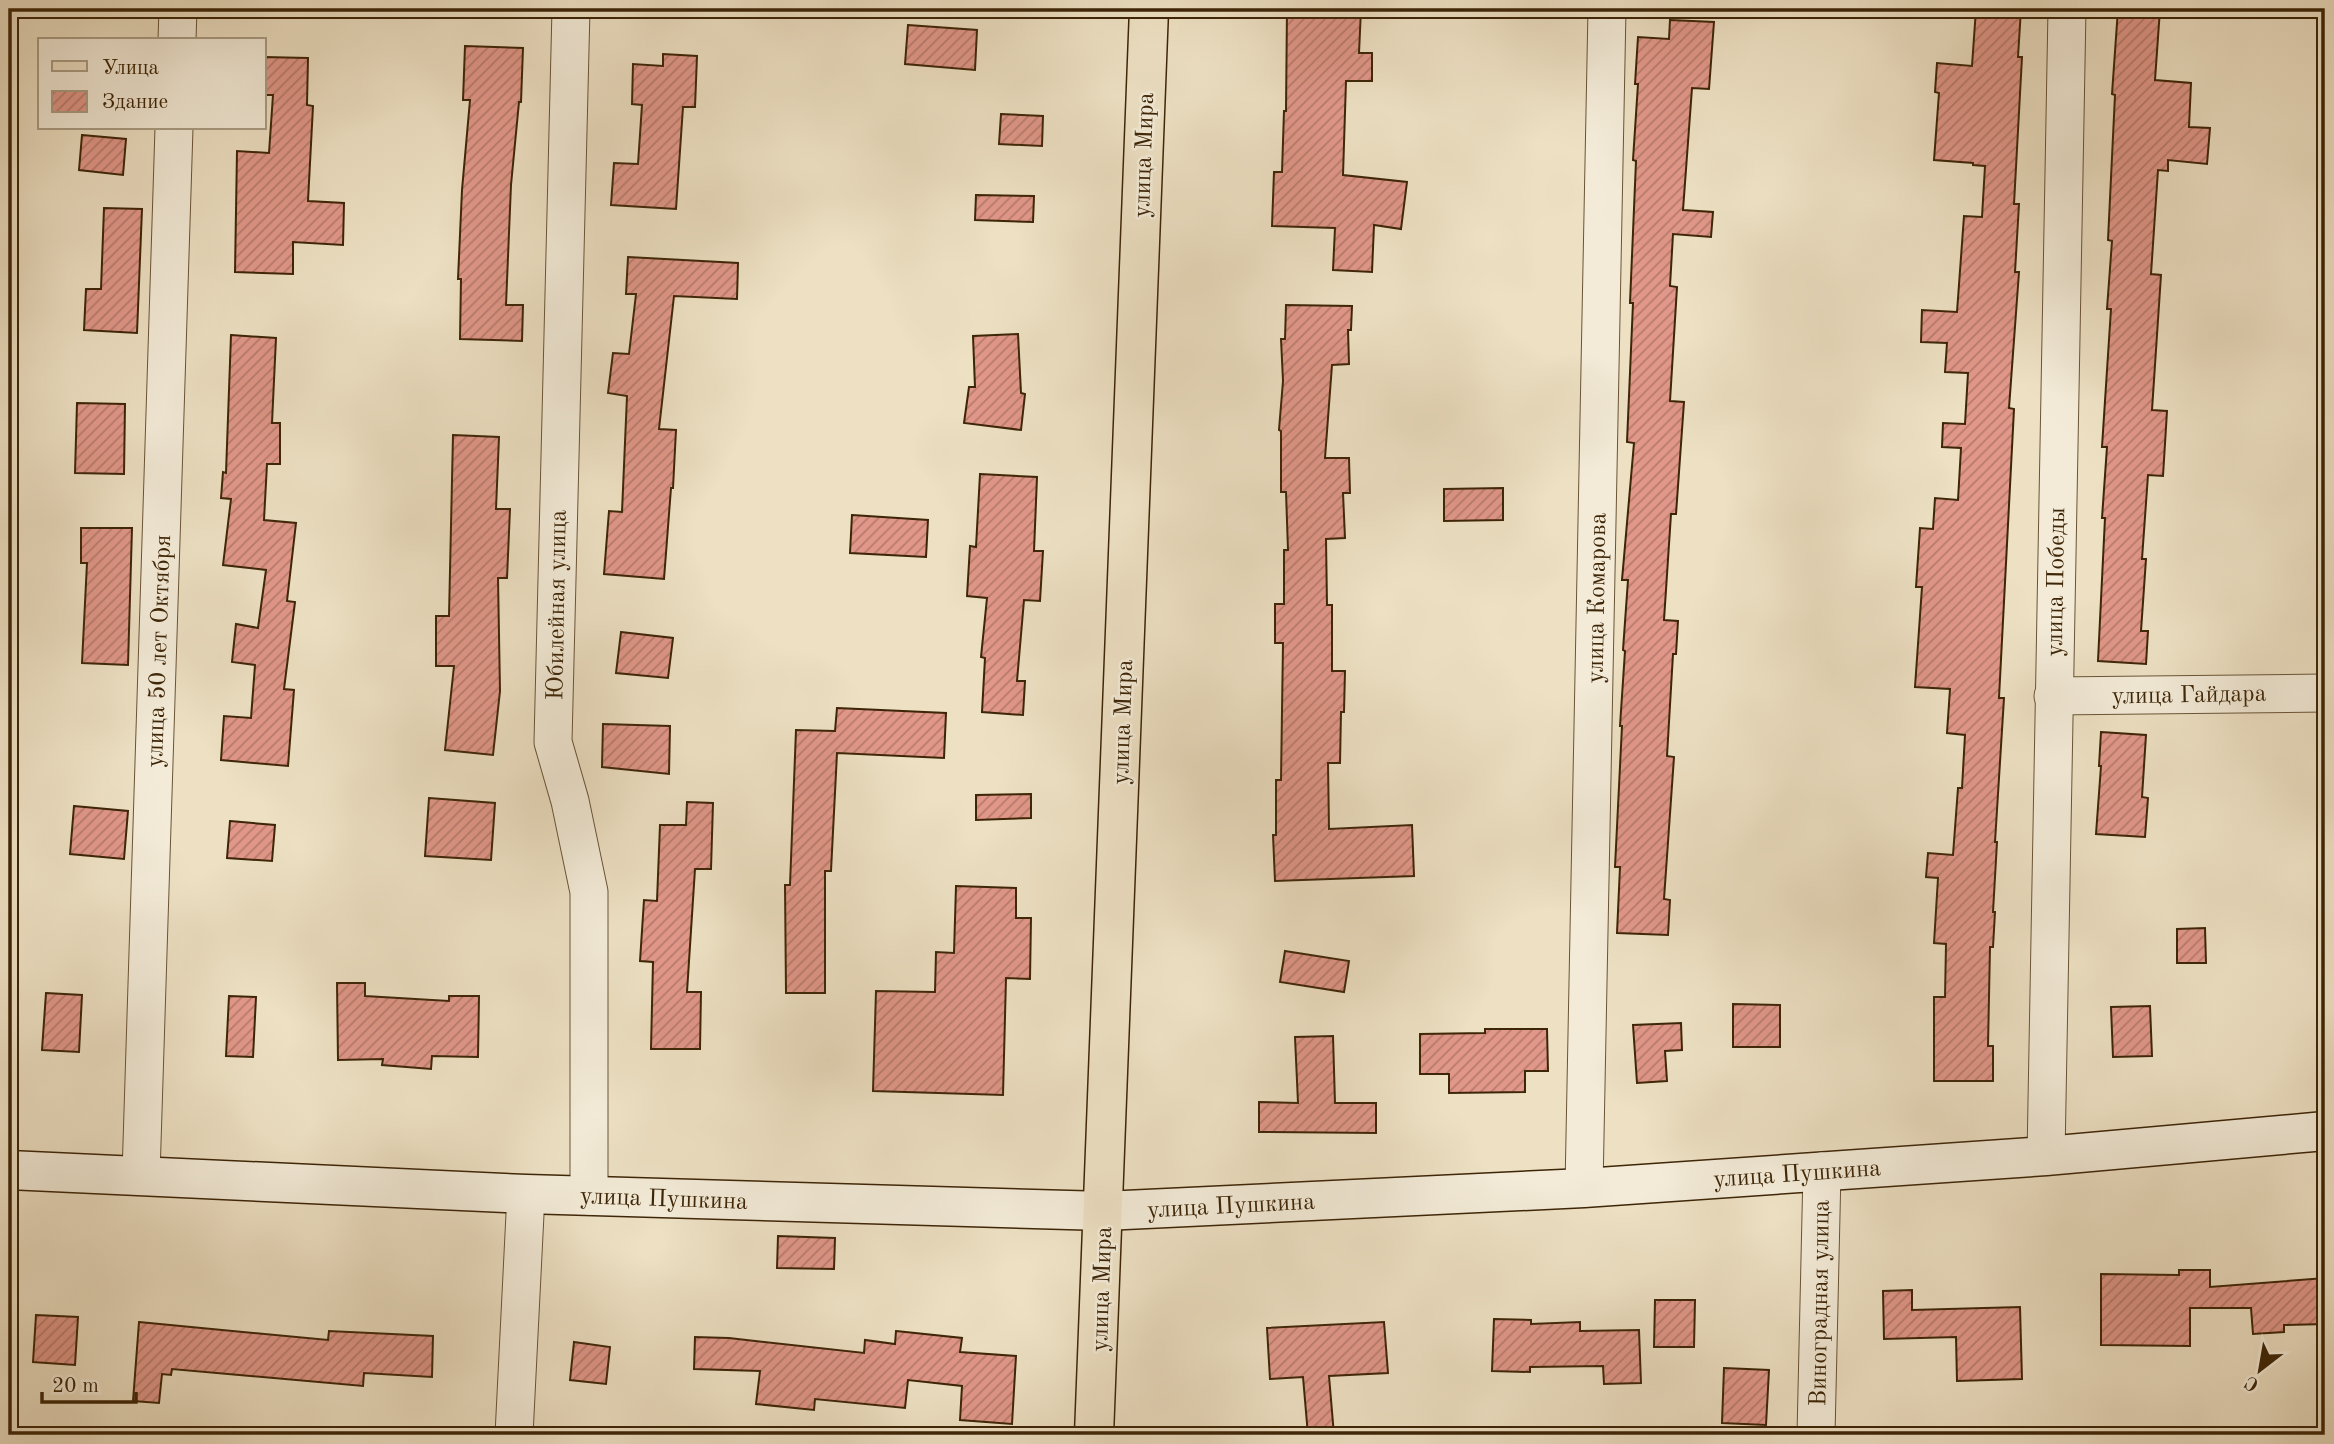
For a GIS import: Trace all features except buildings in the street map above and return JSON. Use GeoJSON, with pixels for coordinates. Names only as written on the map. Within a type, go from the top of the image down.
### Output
{"type":"FeatureCollection","features":[{"type":"Feature","properties":{"kind":"main road","name":"улица Мира"},"geometry":{"type":"LineString","coordinates":[[1094,1435],[1149,9]]}},
{"type":"Feature","properties":{"kind":"street"},"geometry":{"type":"LineString","coordinates":[[177,38],[178,9]]}},
{"type":"Feature","properties":{"kind":"street","name":"Юбилейная улица"},"geometry":{"type":"LineString","coordinates":[[571,9],[553,742],[589,892],[589,1196]]}},
{"type":"Feature","properties":{"kind":"street","name":"улица Комарова"},"geometry":{"type":"LineString","coordinates":[[1584,1188],[1607,9]]}},
{"type":"Feature","properties":{"kind":"street","name":"улица Победы"},"geometry":{"type":"LineString","coordinates":[[2046,1156],[2067,9]]}},
{"type":"Feature","properties":{"kind":"street","name":"улица 50 лет Октября"},"geometry":{"type":"LineString","coordinates":[[141,1175],[174,130]]}},
{"type":"Feature","properties":{"kind":"street","name":"улица Гайдара"},"geometry":{"type":"LineString","coordinates":[[2053,696],[2325,693]]}},
{"type":"Feature","properties":{"kind":"street","name":"улица Пушкина"},"geometry":{"type":"LineString","coordinates":[[9,1170],[526,1194],[1104,1212],[1584,1188],[2046,1156],[2325,1132]]}},
{"type":"Feature","properties":{"kind":"street","name":"Виноградная улица"},"geometry":{"type":"LineString","coordinates":[[1816,1435],[1822,1171]]}},
{"type":"Feature","properties":{"kind":"street"},"geometry":{"type":"LineString","coordinates":[[514,1435],[526,1194]]}}]}
